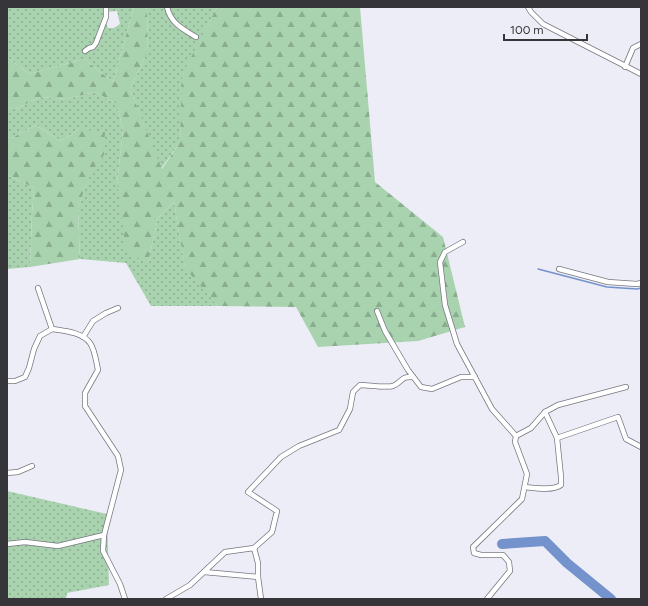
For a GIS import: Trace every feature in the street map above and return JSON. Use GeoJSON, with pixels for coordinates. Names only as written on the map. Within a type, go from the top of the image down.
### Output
{"type":"FeatureCollection","features":[{"type":"Feature","properties":{"kind":"street"},"geometry":{"type":"LineString","coordinates":[[85,50],[93,47],[96,43],[106,18],[106,7]]}},
{"type":"Feature","properties":{"kind":"street"},"geometry":{"type":"LineString","coordinates":[[167,7],[169,14],[176,24],[196,37]]}},
{"type":"Feature","properties":{"kind":"street"},"geometry":{"type":"LineString","coordinates":[[528,7],[543,24],[641,74]]}},
{"type":"Feature","properties":{"kind":"street"},"geometry":{"type":"LineString","coordinates":[[625,67],[633,48],[641,44]]}},
{"type":"Feature","properties":{"kind":"street"},"geometry":{"type":"LineString","coordinates":[[462,242],[445,252],[440,262],[446,305],[458,344],[492,409],[516,436],[516,442],[527,474],[522,499],[473,547],[474,553],[481,556],[503,555],[509,562],[510,571],[486,599]]}},
{"type":"Feature","properties":{"kind":"street"},"geometry":{"type":"LineString","coordinates":[[559,270],[608,282],[641,283]]}},
{"type":"Feature","properties":{"kind":"street"},"geometry":{"type":"LineString","coordinates":[[38,288],[52,329]]}},
{"type":"Feature","properties":{"kind":"street"},"geometry":{"type":"LineString","coordinates":[[83,337],[93,320],[118,308]]}},
{"type":"Feature","properties":{"kind":"street"},"geometry":{"type":"LineString","coordinates":[[377,311],[385,331],[408,370],[422,387],[432,389],[460,377],[475,377]]}},
{"type":"Feature","properties":{"kind":"street"},"geometry":{"type":"LineString","coordinates":[[7,382],[25,377],[40,336],[52,329],[72,333],[83,337],[90,342],[95,354],[98,370],[85,393],[85,406],[118,456],[121,470],[104,535],[103,551],[120,584],[125,599]]}},
{"type":"Feature","properties":{"kind":"street"},"geometry":{"type":"LineString","coordinates":[[166,599],[190,585],[225,552],[254,548],[272,532],[277,511],[248,492],[281,457],[299,446],[339,430],[350,409],[353,392],[360,385],[392,386],[406,376],[414,377]]}},
{"type":"Feature","properties":{"kind":"street"},"geometry":{"type":"LineString","coordinates":[[516,436],[531,428],[545,412],[558,405],[626,387]]}},
{"type":"Feature","properties":{"kind":"street"},"geometry":{"type":"LineString","coordinates":[[525,487],[551,489],[561,485],[557,438],[545,412]]}},
{"type":"Feature","properties":{"kind":"street"},"geometry":{"type":"LineString","coordinates":[[557,438],[618,417],[626,439],[641,447]]}},
{"type":"Feature","properties":{"kind":"street"},"geometry":{"type":"LineString","coordinates":[[7,473],[18,472],[32,466]]}},
{"type":"Feature","properties":{"kind":"street"},"geometry":{"type":"LineString","coordinates":[[7,544],[25,542],[58,546],[104,535]]}},
{"type":"Feature","properties":{"kind":"street"},"geometry":{"type":"LineString","coordinates":[[254,548],[258,562],[258,577],[261,599]]}},
{"type":"Feature","properties":{"kind":"street"},"geometry":{"type":"LineString","coordinates":[[204,572],[258,577]]}},
{"type":"Feature","properties":{"kind":"green space"},"geometry":{"type":"Polygon","coordinates":[[[7,7],[134,7],[113,82],[84,59],[29,74],[7,57],[7,7]],[[117,11],[107,12],[104,17],[108,28],[114,28],[120,24],[117,11]]]}},
{"type":"Feature","properties":{"kind":"green space"},"geometry":{"type":"Polygon","coordinates":[[[134,7],[143,7],[147,9],[148,51],[130,89],[162,169],[180,142],[182,75],[217,7],[360,7],[375,182],[443,237],[465,327],[418,341],[318,347],[296,307],[218,306],[185,268],[174,202],[158,218],[148,263],[126,252],[117,182],[123,131],[117,104],[95,92],[66,99],[40,97],[16,109],[7,107],[7,57],[29,74],[84,59],[113,82],[134,7]]]}},
{"type":"Feature","properties":{"kind":"green space"},"geometry":{"type":"Polygon","coordinates":[[[143,7],[217,7],[183,75],[180,142],[161,169],[130,89],[148,51],[147,9],[143,7]]]}},
{"type":"Feature","properties":{"kind":"green space"},"geometry":{"type":"Polygon","coordinates":[[[95,92],[117,104],[123,131],[117,182],[148,263],[158,218],[174,202],[185,267],[218,306],[151,306],[126,263],[80,259],[78,208],[91,171],[104,155],[79,129],[61,141],[36,125],[12,138],[7,137],[7,107],[16,109],[40,97],[66,99],[95,92]]]}},
{"type":"Feature","properties":{"kind":"green space"},"geometry":{"type":"Polygon","coordinates":[[[36,125],[61,141],[79,129],[105,132],[104,155],[91,172],[78,208],[80,259],[30,267],[34,188],[7,175],[7,137],[12,138],[36,125]]]}},
{"type":"Feature","properties":{"kind":"green space"},"geometry":{"type":"Polygon","coordinates":[[[7,175],[34,188],[30,267],[7,269],[7,175]]]}},
{"type":"Feature","properties":{"kind":"green space"},"geometry":{"type":"Polygon","coordinates":[[[7,491],[107,514],[109,585],[67,593],[66,599],[7,599],[7,491]]]}},
{"type":"Feature","properties":{"kind":"waterway"},"geometry":{"type":"LineString","coordinates":[[538,269],[607,287],[641,288]]}},
{"type":"Feature","properties":{"kind":"waterway"},"geometry":{"type":"LineString","coordinates":[[502,544],[545,541],[567,563],[611,599]]}}]}
